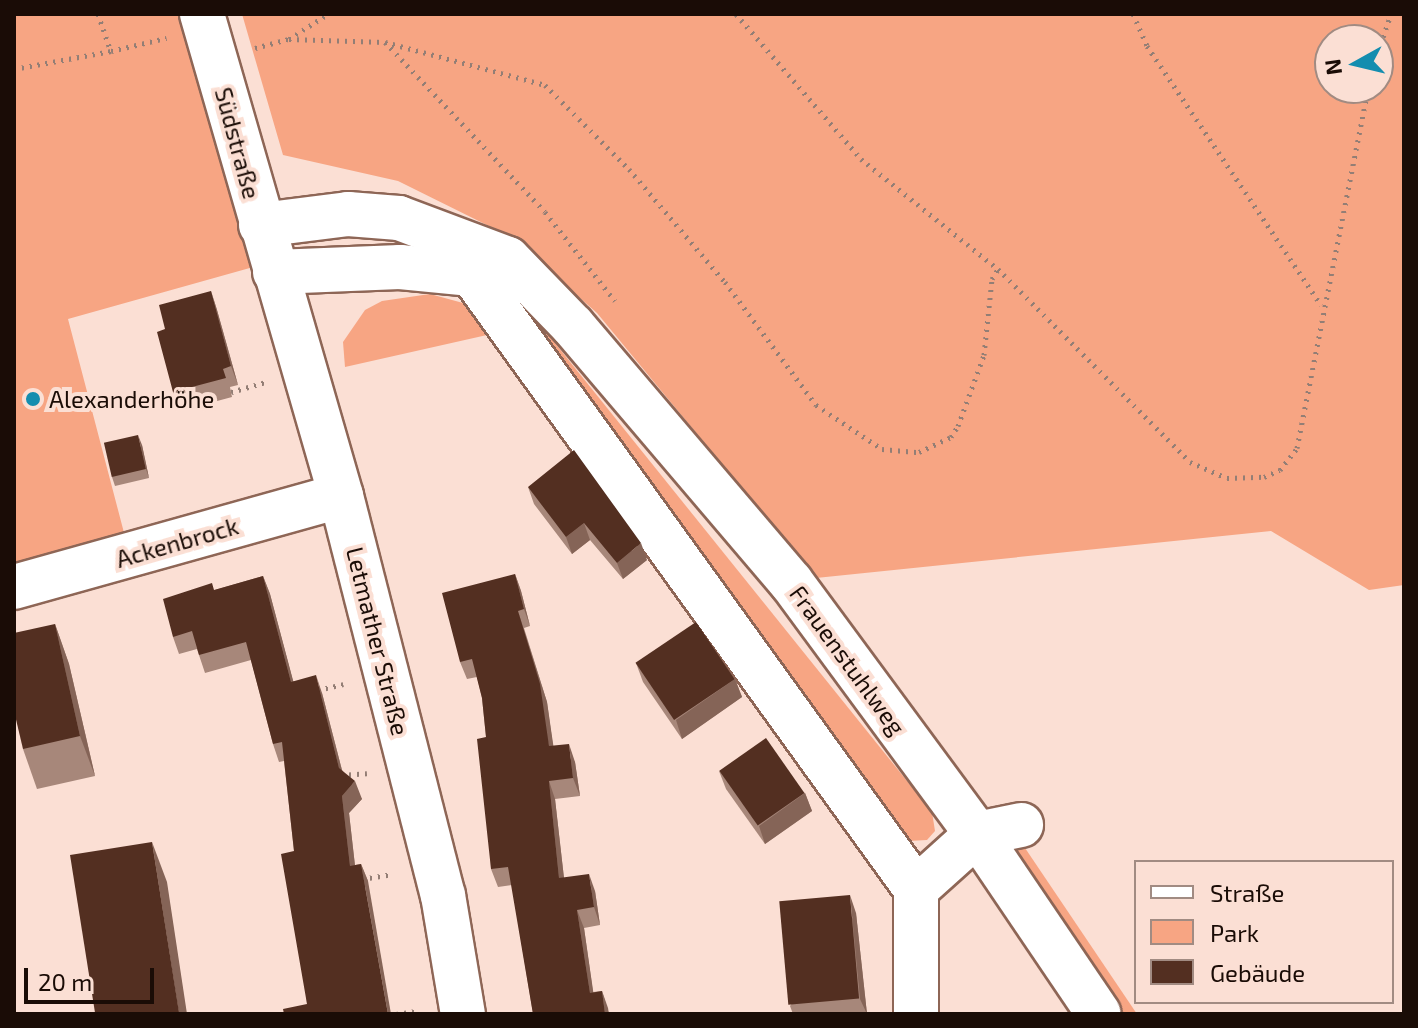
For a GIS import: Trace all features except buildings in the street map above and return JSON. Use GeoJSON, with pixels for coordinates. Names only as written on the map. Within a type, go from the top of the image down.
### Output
{"type":"FeatureCollection","features":[{"type":"Feature","properties":{"kind":"street","name":"Südstraße"},"geometry":{"type":"LineString","coordinates":[[205,21],[275,272]]}},
{"type":"Feature","properties":{"kind":"street","name":"Frauenstuhlweg"},"geometry":{"type":"LineString","coordinates":[[261,225],[348,214],[399,218],[508,259],[573,326],[791,582],[977,834],[1099,1014]]}},
{"type":"Feature","properties":{"kind":"street","name":"Frauenstuhlweg"},"geometry":{"type":"LineString","coordinates":[[275,272],[400,267],[472,274],[573,326]]}},
{"type":"Feature","properties":{"kind":"street","name":"Letmather Straße"},"geometry":{"type":"LineString","coordinates":[[275,272],[341,496],[436,866],[463,1014]]}},
{"type":"Feature","properties":{"kind":"street"},"geometry":{"type":"LineString","coordinates":[[472,274],[916,889],[916,1014]]}},
{"type":"Feature","properties":{"kind":"street","name":"Ackenbrock"},"geometry":{"type":"LineString","coordinates":[[14,587],[341,496]]}},
{"type":"Feature","properties":{"kind":"street"},"geometry":{"type":"LineString","coordinates":[[916,889],[977,834],[1021,825]]}},
{"type":"Feature","properties":{"kind":"path"},"geometry":{"type":"LineString","coordinates":[[98,14],[111,51]]}},
{"type":"Feature","properties":{"kind":"path"},"geometry":{"type":"LineString","coordinates":[[328,14],[289,39],[385,42],[545,85],[658,202],[725,282],[816,405],[882,449],[919,452],[951,437],[984,355],[992,279],[998,269]]}},
{"type":"Feature","properties":{"kind":"path"},"geometry":{"type":"LineString","coordinates":[[736,14],[861,159],[998,269],[1190,462],[1227,478],[1264,477],[1280,470],[1297,448],[1322,306],[1365,104]]}},
{"type":"Feature","properties":{"kind":"path"},"geometry":{"type":"LineString","coordinates":[[1133,14],[1147,46],[1322,306]]}},
{"type":"Feature","properties":{"kind":"path"},"geometry":{"type":"LineString","coordinates":[[14,69],[111,51],[205,21]]}},
{"type":"Feature","properties":{"kind":"path"},"geometry":{"type":"LineString","coordinates":[[346,881],[436,866]]}},
{"type":"Feature","properties":{"kind":"green space"},"geometry":{"type":"Polygon","coordinates":[[[14,14],[197,14],[268,263],[68,319],[128,548],[14,579],[14,14]]]}},
{"type":"Feature","properties":{"kind":"green space"},"geometry":{"type":"Polygon","coordinates":[[[242,14],[1404,14],[1404,585],[1369,590],[1271,531],[816,578],[597,313],[511,237],[398,181],[283,155],[242,14]]]}},
{"type":"Feature","properties":{"kind":"green space"},"geometry":{"type":"Polygon","coordinates":[[[430,294],[463,303],[487,335],[345,367],[343,342],[365,310],[382,301],[430,294]]]}},
{"type":"Feature","properties":{"kind":"green space"},"geometry":{"type":"Polygon","coordinates":[[[528,316],[538,322],[932,812],[935,831],[927,840],[908,841],[528,316]]]}},
{"type":"Feature","properties":{"kind":"green space"},"geometry":{"type":"Polygon","coordinates":[[[1023,845],[1137,1014],[1120,1014],[1011,853],[1023,845]]]}},
{"type":"Feature","properties":{"kind":"place","name":"Alexanderhöhe"},"geometry":{"type":"Point","coordinates":[33,399]}}]}
